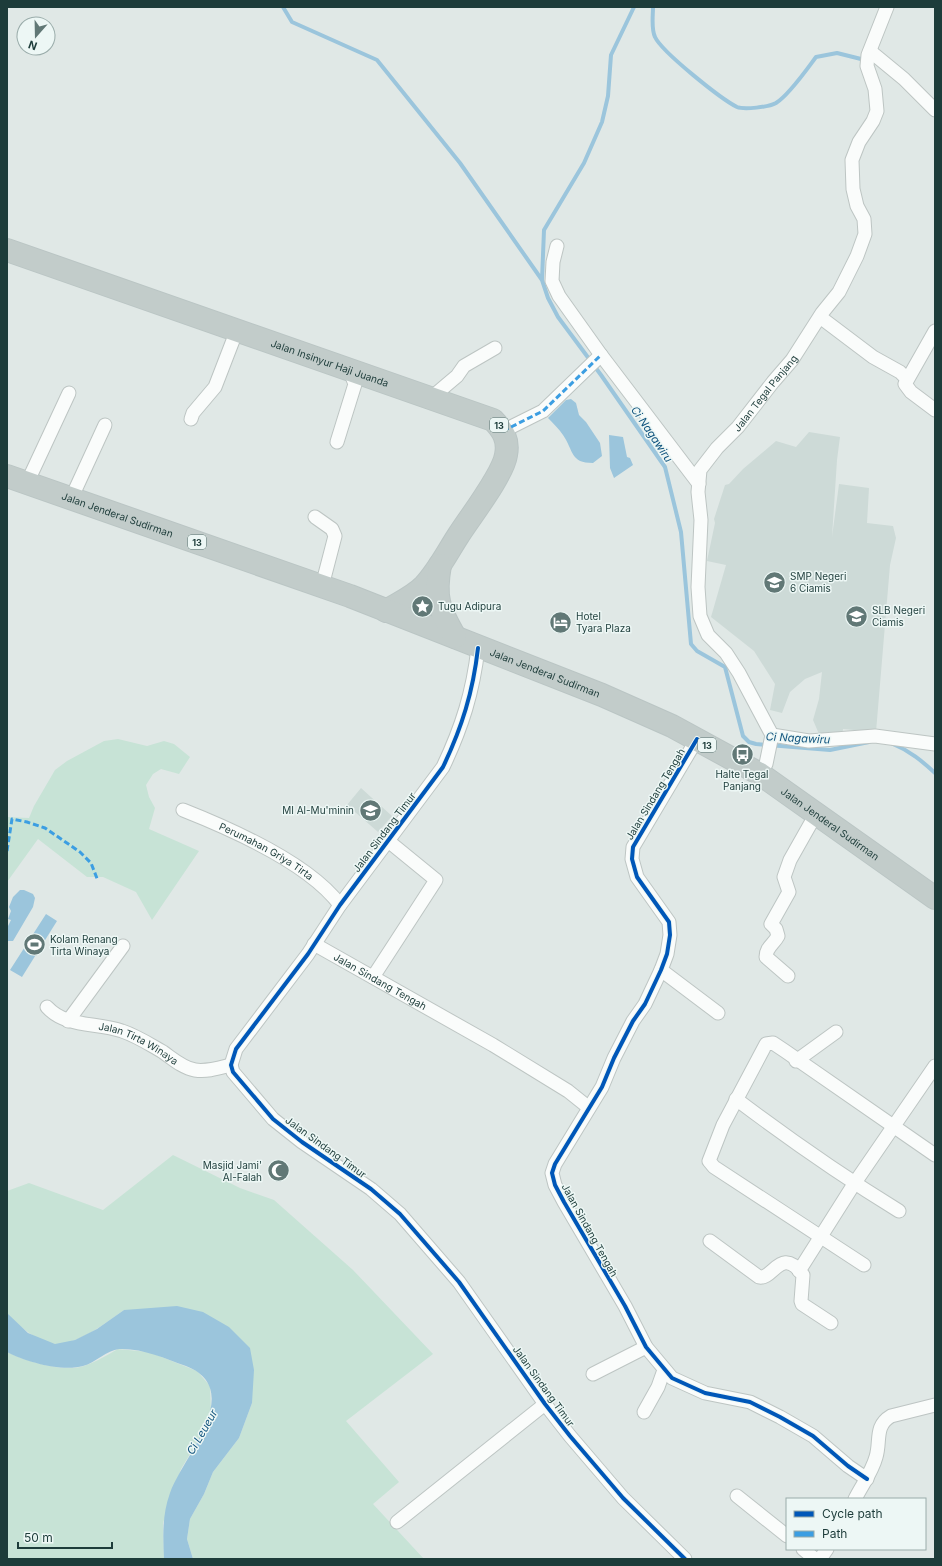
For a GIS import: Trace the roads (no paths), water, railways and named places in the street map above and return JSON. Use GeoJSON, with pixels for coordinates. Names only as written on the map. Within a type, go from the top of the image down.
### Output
{"type":"FeatureCollection","features":[{"type":"Feature","properties":{"kind":"highway","name":"Jalan Insinyur Haji Juanda"},"geometry":{"type":"LineString","coordinates":[[7,250],[493,420],[503,430]]}},
{"type":"Feature","properties":{"kind":"highway","name":"13"},"geometry":{"type":"LineString","coordinates":[[386,611],[412,596],[424,586],[440,565],[501,467],[506,456],[506,438],[503,430]]}},
{"type":"Feature","properties":{"kind":"highway","name":"Jalan Jenderal Sudirman"},"geometry":{"type":"LineString","coordinates":[[17,480],[322,586],[602,695],[672,726],[763,769],[816,814],[935,898]]}},
{"type":"Feature","properties":{"kind":"highway","name":"13"},"geometry":{"type":"LineString","coordinates":[[440,565],[436,586],[438,602],[441,613],[455,637]]}},
{"type":"Feature","properties":{"kind":"street"},"geometry":{"type":"LineString","coordinates":[[887,7],[868,57],[904,79],[935,110]]}},
{"type":"Feature","properties":{"kind":"street","name":"Jalan Tegal Panjang"},"geometry":{"type":"LineString","coordinates":[[771,740],[739,674],[726,653],[708,635],[700,616],[698,587],[701,520],[698,484],[700,470],[703,463],[738,427],[792,360],[839,292],[857,256],[865,234],[864,220],[857,206],[853,189],[852,160],[858,142],[873,121],[877,111],[875,89],[868,57]]}},
{"type":"Feature","properties":{"kind":"street"},"geometry":{"type":"LineString","coordinates":[[557,246],[553,262],[552,281],[559,296],[599,356],[698,484]]}},
{"type":"Feature","properties":{"kind":"street"},"geometry":{"type":"LineString","coordinates":[[820,318],[873,357],[900,372],[907,379]]}},
{"type":"Feature","properties":{"kind":"street"},"geometry":{"type":"LineString","coordinates":[[191,419],[193,413],[215,386],[237,330]]}},
{"type":"Feature","properties":{"kind":"street"},"geometry":{"type":"LineString","coordinates":[[935,331],[907,379],[907,388],[935,410]]}},
{"type":"Feature","properties":{"kind":"street"},"geometry":{"type":"LineString","coordinates":[[431,398],[457,376],[464,366],[495,348]]}},
{"type":"Feature","properties":{"kind":"street"},"geometry":{"type":"LineString","coordinates":[[503,430],[543,411],[584,369],[599,356]]}},
{"type":"Feature","properties":{"kind":"street"},"geometry":{"type":"LineString","coordinates":[[337,442],[355,384],[349,369]]}},
{"type":"Feature","properties":{"kind":"street"},"geometry":{"type":"LineString","coordinates":[[17,480],[69,394]]}},
{"type":"Feature","properties":{"kind":"street"},"geometry":{"type":"LineString","coordinates":[[72,499],[105,425]]}},
{"type":"Feature","properties":{"kind":"street"},"geometry":{"type":"LineString","coordinates":[[316,517],[332,529],[335,536],[322,586]]}},
{"type":"Feature","properties":{"kind":"street","name":"Jalan Sindang Timur"},"geometry":{"type":"LineString","coordinates":[[478,648],[471,697],[454,743],[443,767],[387,840],[314,944],[236,1049],[231,1065],[233,1072],[273,1119],[308,1146],[371,1189],[400,1214],[459,1282],[545,1404],[623,1498],[685,1559]]}},
{"type":"Feature","properties":{"kind":"street"},"geometry":{"type":"LineString","coordinates":[[763,769],[771,740],[810,740],[875,736],[935,744]]}},
{"type":"Feature","properties":{"kind":"street","name":"Jalan Sindang Tengah"},"geometry":{"type":"LineString","coordinates":[[697,739],[633,848],[632,864],[637,877],[669,922],[670,935],[667,954],[645,1004],[633,1022],[614,1058],[602,1087],[588,1107],[560,1154],[552,1173],[555,1185],[564,1202],[625,1306],[646,1347],[672,1378],[705,1393],[750,1402],[796,1425],[867,1479]]}},
{"type":"Feature","properties":{"kind":"street","name":"Perumahan Griya Tirta"},"geometry":{"type":"LineString","coordinates":[[183,810],[223,826],[289,862],[332,895],[340,905]]}},
{"type":"Feature","properties":{"kind":"street"},"geometry":{"type":"LineString","coordinates":[[788,976],[765,955],[770,945],[778,936],[776,929],[771,924],[789,892],[784,877],[790,860],[816,814]]}},
{"type":"Feature","properties":{"kind":"street"},"geometry":{"type":"LineString","coordinates":[[372,977],[436,880],[387,840]]}},
{"type":"Feature","properties":{"kind":"street","name":"Jalan Sindang Tengah"},"geometry":{"type":"LineString","coordinates":[[314,944],[493,1045],[568,1091],[588,1107]]}},
{"type":"Feature","properties":{"kind":"street"},"geometry":{"type":"LineString","coordinates":[[68,1021],[124,946]]}},
{"type":"Feature","properties":{"kind":"street"},"geometry":{"type":"LineString","coordinates":[[661,970],[718,1013]]}},
{"type":"Feature","properties":{"kind":"street","name":"Jalan Tirta Winaya"},"geometry":{"type":"LineString","coordinates":[[47,1007],[59,1017],[68,1021],[105,1025],[121,1030],[146,1041],[191,1069],[209,1070],[231,1065]]}},
{"type":"Feature","properties":{"kind":"street"},"geometry":{"type":"LineString","coordinates":[[796,1061],[836,1032]]}},
{"type":"Feature","properties":{"kind":"street"},"geometry":{"type":"LineString","coordinates":[[864,1265],[714,1167],[709,1161],[723,1125],[766,1044],[772,1043],[796,1061],[935,1155]]}},
{"type":"Feature","properties":{"kind":"street"},"geometry":{"type":"LineString","coordinates":[[799,1271],[854,1184],[894,1128],[935,1066]]}},
{"type":"Feature","properties":{"kind":"street"},"geometry":{"type":"LineString","coordinates":[[736,1099],[854,1184],[899,1211]]}},
{"type":"Feature","properties":{"kind":"street"},"geometry":{"type":"LineString","coordinates":[[710,1241],[759,1277],[767,1276],[775,1267],[785,1263],[799,1271],[803,1275],[802,1304],[831,1323]]}},
{"type":"Feature","properties":{"kind":"street"},"geometry":{"type":"LineString","coordinates":[[593,1374],[646,1347]]}},
{"type":"Feature","properties":{"kind":"street"},"geometry":{"type":"LineString","coordinates":[[644,1412],[658,1387],[664,1370]]}},
{"type":"Feature","properties":{"kind":"street"},"geometry":{"type":"LineString","coordinates":[[397,1522],[545,1404]]}},
{"type":"Feature","properties":{"kind":"street"},"geometry":{"type":"LineString","coordinates":[[856,1498],[867,1479],[877,1456],[878,1431],[885,1420],[891,1416],[935,1405]]}},
{"type":"Feature","properties":{"kind":"street"},"geometry":{"type":"LineString","coordinates":[[737,1496],[786,1535]]}},
{"type":"Feature","properties":{"kind":"street"},"geometry":{"type":"LineString","coordinates":[[804,1550],[815,1559]]}},
{"type":"Feature","properties":{"kind":"street"},"geometry":{"type":"LineString","coordinates":[[820,1559],[826,1550]]}},
{"type":"Feature","properties":{"kind":"water"},"geometry":{"type":"Polygon","coordinates":[[[571,399],[576,403],[579,415],[586,422],[600,443],[602,456],[593,463],[580,461],[576,458],[563,435],[548,418],[566,400],[571,399]]]}},
{"type":"Feature","properties":{"kind":"water"},"geometry":{"type":"Polygon","coordinates":[[[609,435],[623,437],[627,457],[630,458],[633,465],[614,478],[610,468],[609,435]]]}},
{"type":"Feature","properties":{"kind":"water","name":"Kolam Renang Tirta Winaya"},"geometry":{"type":"Polygon","coordinates":[[[20,890],[33,894],[35,898],[33,907],[13,941],[7,941],[7,928],[11,920],[8,919],[11,911],[9,907],[13,897],[20,890]]]}},
{"type":"Feature","properties":{"kind":"water","name":"Kolam Renang Tirta Winaya"},"geometry":{"type":"Polygon","coordinates":[[[46,914],[57,921],[22,977],[10,970],[46,914]]]}},
{"type":"Feature","properties":{"kind":"water","name":"Ci Leueur"},"geometry":{"type":"Polygon","coordinates":[[[177,1306],[203,1312],[229,1327],[250,1348],[254,1370],[252,1403],[239,1438],[213,1472],[204,1494],[190,1519],[187,1539],[193,1559],[164,1559],[163,1542],[167,1501],[177,1478],[205,1425],[211,1408],[211,1391],[203,1377],[186,1366],[153,1354],[136,1350],[114,1350],[88,1364],[74,1368],[44,1365],[7,1352],[7,1313],[28,1333],[55,1344],[75,1340],[97,1329],[124,1310],[177,1306]]]}},
{"type":"Feature","properties":{"kind":"waterway"},"geometry":{"type":"LineString","coordinates":[[283,7],[292,22],[377,60],[460,163],[542,280]]}},
{"type":"Feature","properties":{"kind":"waterway","name":"Ci Nagawiru"},"geometry":{"type":"LineString","coordinates":[[634,7],[611,55],[608,96],[602,122],[584,163],[544,230],[542,280],[548,298],[558,317],[601,375],[665,467],[681,532],[691,644],[697,651],[725,667],[743,736],[749,742],[756,744],[830,750],[869,742]]}},
{"type":"Feature","properties":{"kind":"waterway"},"geometry":{"type":"LineString","coordinates":[[653,7],[653,30],[655,37],[660,44],[680,64],[706,85],[740,108],[756,108],[776,103],[792,88],[816,57],[837,53],[865,60]]}},
{"type":"Feature","properties":{"kind":"waterway","name":"Ci Nagawiru"},"geometry":{"type":"LineString","coordinates":[[893,744],[916,757],[935,773]]}},
{"type":"Feature","properties":{"kind":"place","name":"SMP Negeri 6 Ciamis"},"geometry":{"type":"Point","coordinates":[775,582]}},
{"type":"Feature","properties":{"kind":"place","name":"Tugu Adipura"},"geometry":{"type":"Point","coordinates":[423,606]}},
{"type":"Feature","properties":{"kind":"place","name":"SLB Negeri Ciamis"},"geometry":{"type":"Point","coordinates":[856,616]}},
{"type":"Feature","properties":{"kind":"place","name":"Hotel Tyara Plaza"},"geometry":{"type":"Point","coordinates":[560,622]}},
{"type":"Feature","properties":{"kind":"place","name":"Halte Tegal Panjang"},"geometry":{"type":"Point","coordinates":[742,754]}},
{"type":"Feature","properties":{"kind":"place","name":"MI Al-Mu'minin"},"geometry":{"type":"Point","coordinates":[370,810]}},
{"type":"Feature","properties":{"kind":"place","name":"Kolam Renang Tirta Winaya"},"geometry":{"type":"Point","coordinates":[34,945]}},
{"type":"Feature","properties":{"kind":"place","name":"Masjid Jami' Al-Falah"},"geometry":{"type":"Point","coordinates":[278,1171]}}]}
